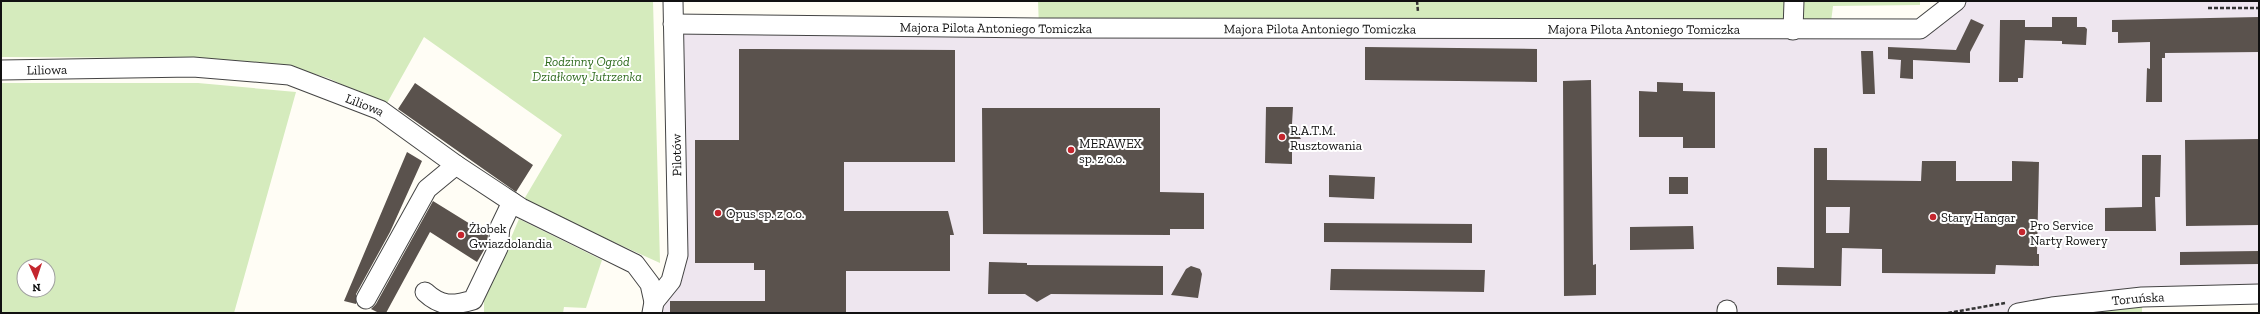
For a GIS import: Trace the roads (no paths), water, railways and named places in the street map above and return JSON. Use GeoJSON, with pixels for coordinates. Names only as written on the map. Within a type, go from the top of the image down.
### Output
{"type":"FeatureCollection","features":[{"type":"Feature","properties":{"kind":"street","name":"Pilotów"},"geometry":{"type":"LineString","coordinates":[[653,307],[671,281],[678,255],[673,1]]}},
{"type":"Feature","properties":{"kind":"street"},"geometry":{"type":"LineString","coordinates":[[1793,30],[1794,1]]}},
{"type":"Feature","properties":{"kind":"street","name":"Majora Pilota Antoniego Tomiczka"},"geometry":{"type":"LineString","coordinates":[[674,24],[1039,28],[1920,29],[1956,1]]}},
{"type":"Feature","properties":{"kind":"street","name":"Liliowa"},"geometry":{"type":"LineString","coordinates":[[1,70],[193,67],[289,75],[380,110],[456,165],[512,202],[635,264],[650,284],[653,307]]}},
{"type":"Feature","properties":{"kind":"street"},"geometry":{"type":"LineString","coordinates":[[366,299],[426,189],[456,165]]}},
{"type":"Feature","properties":{"kind":"street"},"geometry":{"type":"LineString","coordinates":[[425,292],[434,301],[455,306],[473,300],[498,248],[500,227],[512,202]]}},
{"type":"Feature","properties":{"kind":"street","name":"Toruńska"},"geometry":{"type":"LineString","coordinates":[[2012,308],[2074,309],[2142,297],[2259,294]]}},
{"type":"Feature","properties":{"kind":"place","name":"R.A.T.M. Rusztowania"},"geometry":{"type":"Point","coordinates":[1282,137]}},
{"type":"Feature","properties":{"kind":"place","name":"MERAWEX sp. z o.o."},"geometry":{"type":"Point","coordinates":[1071,150]}},
{"type":"Feature","properties":{"kind":"place","name":"Opus sp. z o.o."},"geometry":{"type":"Point","coordinates":[718,213]}},
{"type":"Feature","properties":{"kind":"place","name":"Stary Hangar"},"geometry":{"type":"Point","coordinates":[1933,217]}},
{"type":"Feature","properties":{"kind":"place","name":"Pro Service Narty Rowery"},"geometry":{"type":"Point","coordinates":[2022,232]}},
{"type":"Feature","properties":{"kind":"place","name":"Żłobek Gwiazdolandia"},"geometry":{"type":"Point","coordinates":[461,235]}},
{"type":"Feature","properties":{"kind":"park label","name":"Rodzinny Ogród Działkowy Jutrzenka"},"geometry":{"type":"Point","coordinates":[587,68]}}]}
